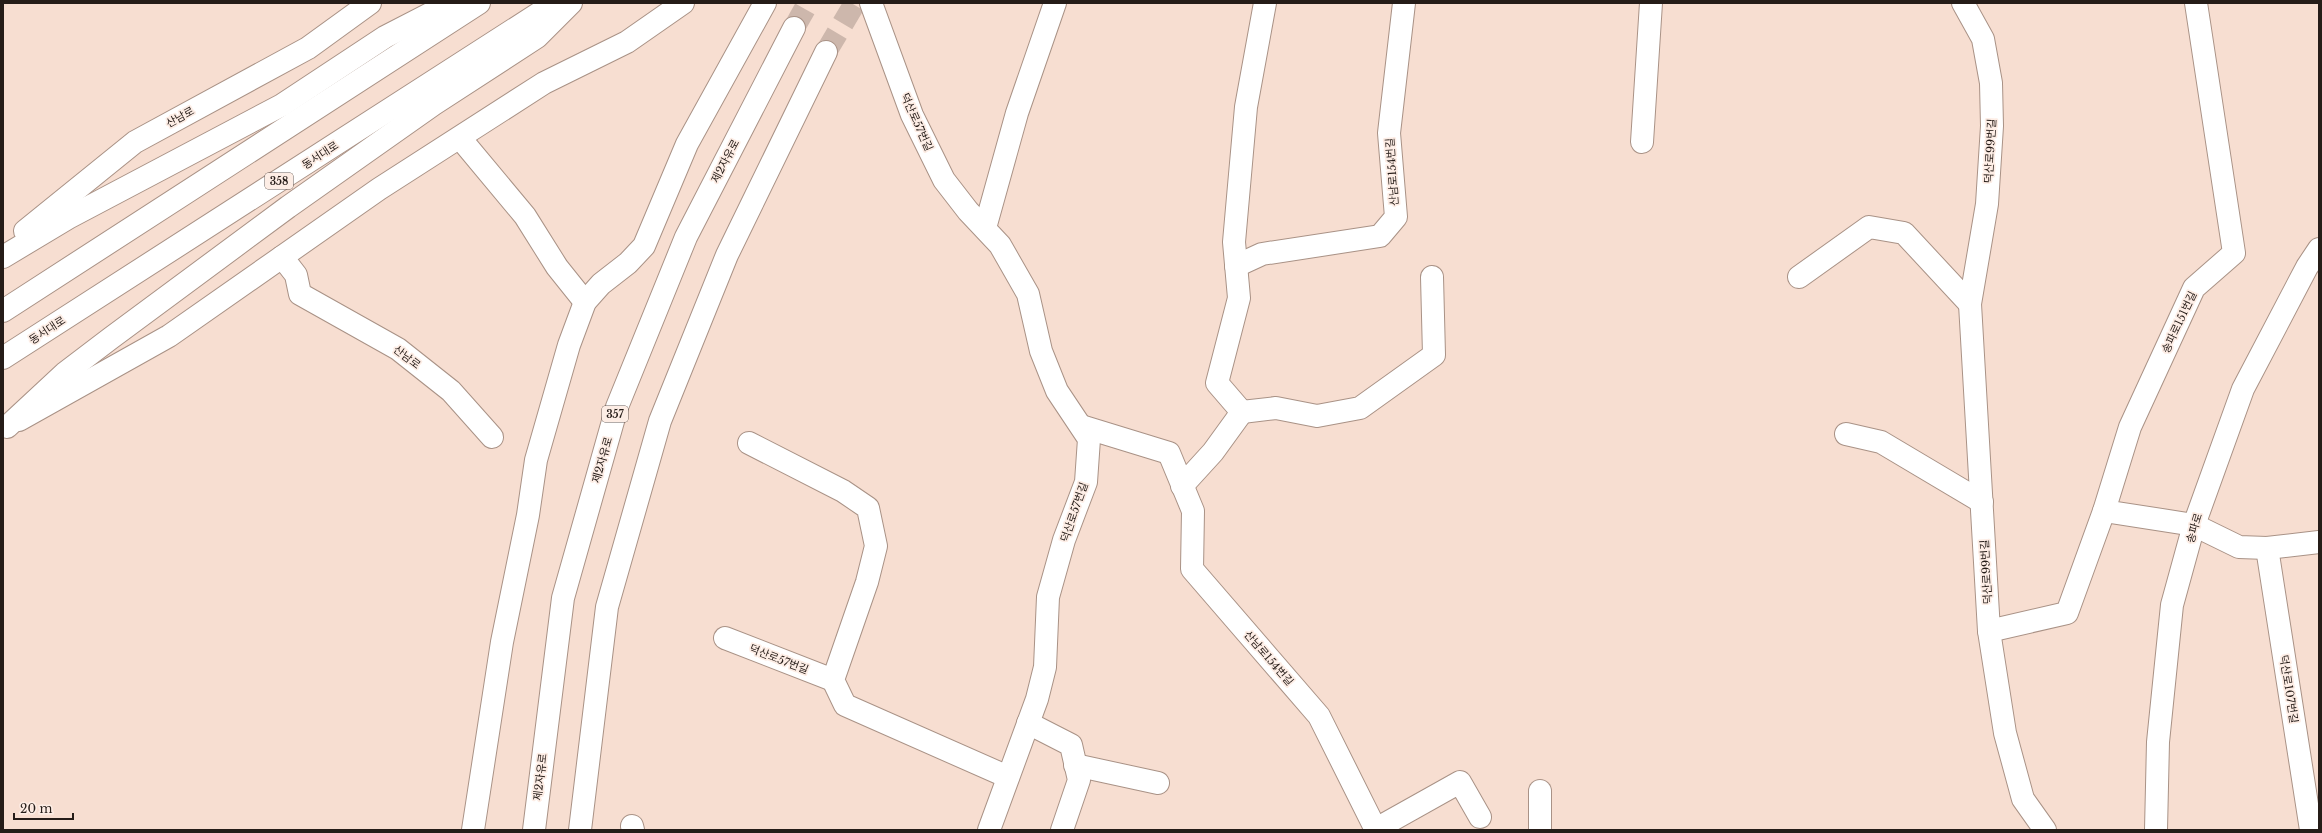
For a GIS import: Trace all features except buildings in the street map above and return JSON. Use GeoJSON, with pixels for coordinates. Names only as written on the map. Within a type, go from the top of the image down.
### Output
{"type":"FeatureCollection","features":[{"type":"Feature","properties":{"kind":"main road","name":"산남로"},"geometry":{"type":"LineString","coordinates":[[3,249],[135,142],[308,48],[370,3]]}},
{"type":"Feature","properties":{"kind":"main road"},"geometry":{"type":"LineString","coordinates":[[3,257],[74,215],[282,105],[385,37],[452,3]]}},
{"type":"Feature","properties":{"kind":"main road"},"geometry":{"type":"LineString","coordinates":[[3,311],[479,3]]}},
{"type":"Feature","properties":{"kind":"main road","name":"동서대로"},"geometry":{"type":"LineString","coordinates":[[3,358],[556,3]]}},
{"type":"Feature","properties":{"kind":"main road"},"geometry":{"type":"LineString","coordinates":[[5,428],[65,373],[111,338],[288,207],[434,104],[537,37],[571,3]]}},
{"type":"Feature","properties":{"kind":"main road"},"geometry":{"type":"LineString","coordinates":[[5,428],[169,336],[379,189],[544,83],[627,42],[658,10],[683,3]]}},
{"type":"Feature","properties":{"kind":"main road"},"geometry":{"type":"LineString","coordinates":[[473,830],[500,650],[528,515],[536,460],[569,345],[585,302],[601,284],[628,263],[644,246],[687,144],[765,3]]}},
{"type":"Feature","properties":{"kind":"main road","name":"덕산로57번길"},"geometry":{"type":"LineString","coordinates":[[871,3],[912,114],[944,180],[1000,245],[1028,294],[1041,351],[1057,391],[1089,439],[1086,482],[1064,540],[1048,597],[1045,667],[1037,699],[989,830]]}},
{"type":"Feature","properties":{"kind":"main road"},"geometry":{"type":"LineString","coordinates":[[985,228],[1017,113],[1055,3]]}},
{"type":"Feature","properties":{"kind":"main road"},"geometry":{"type":"LineString","coordinates":[[1242,412],[1217,383],[1239,298],[1234,242],[1246,107],[1265,3]]}},
{"type":"Feature","properties":{"kind":"main road","name":"산남로154번길"},"geometry":{"type":"LineString","coordinates":[[1236,266],[1262,254],[1380,236],[1396,217],[1389,133],[1404,3]]}},
{"type":"Feature","properties":{"kind":"main road"},"geometry":{"type":"LineString","coordinates":[[1642,142],[1651,3]]}},
{"type":"Feature","properties":{"kind":"main road","name":"덕산로99번길"},"geometry":{"type":"LineString","coordinates":[[1963,3],[1983,39],[1992,83],[1992,126],[1987,204],[1970,304],[1989,631],[2005,733],[2023,799],[2045,830]]}},
{"type":"Feature","properties":{"kind":"main road","name":"송파로151번길"},"geometry":{"type":"LineString","coordinates":[[2104,511],[2130,427],[2194,288],[2234,253],[2196,3]]}},
{"type":"Feature","properties":{"kind":"main road","name":"제2자유로"},"geometry":{"type":"LineString","coordinates":[[534,830],[537,795],[563,598],[616,407],[686,237],[794,28]]}},
{"type":"Feature","properties":{"kind":"main road"},"geometry":{"type":"LineString","coordinates":[[580,830],[607,607],[660,421],[727,255],[826,52]]}},
{"type":"Feature","properties":{"kind":"main road"},"geometry":{"type":"LineString","coordinates":[[460,138],[525,216],[557,266],[585,302]]}},
{"type":"Feature","properties":{"kind":"main road"},"geometry":{"type":"LineString","coordinates":[[1799,278],[1869,227],[1876,228],[1904,233],[1970,304]]}},
{"type":"Feature","properties":{"kind":"main road","name":"송파로"},"geometry":{"type":"LineString","coordinates":[[2156,830],[2158,742],[2172,605],[2194,525],[2243,389],[2307,267],[2319,249]]}},
{"type":"Feature","properties":{"kind":"main road","name":"산남로"},"geometry":{"type":"LineString","coordinates":[[282,257],[296,275],[300,294],[398,349],[451,391],[492,437]]}},
{"type":"Feature","properties":{"kind":"main road"},"geometry":{"type":"LineString","coordinates":[[1182,486],[1213,452],[1242,412],[1276,408],[1317,416],[1360,408],[1434,355],[1432,277]]}},
{"type":"Feature","properties":{"kind":"main road","name":"산남로154번길"},"geometry":{"type":"LineString","coordinates":[[1081,426],[1169,453],[1193,511],[1192,569],[1319,716],[1376,830],[1460,782],[1480,817]]}},
{"type":"Feature","properties":{"kind":"main road"},"geometry":{"type":"LineString","coordinates":[[1846,434],[1881,442],[1982,502]]}},
{"type":"Feature","properties":{"kind":"main road"},"geometry":{"type":"LineString","coordinates":[[749,443],[843,491],[868,508],[876,546],[867,582],[833,680],[845,705],[1008,777]]}},
{"type":"Feature","properties":{"kind":"main road"},"geometry":{"type":"LineString","coordinates":[[1989,631],[2067,613],[2104,511],[2194,525],[2239,547],[2267,548],[2319,542]]}},
{"type":"Feature","properties":{"kind":"main road","name":"덕산로107번길"},"geometry":{"type":"LineString","coordinates":[[2267,548],[2311,830]]}},
{"type":"Feature","properties":{"kind":"main road","name":"덕산로57번길"},"geometry":{"type":"LineString","coordinates":[[725,638],[833,680]]}},
{"type":"Feature","properties":{"kind":"main road"},"geometry":{"type":"LineString","coordinates":[[1028,723],[1071,745],[1079,780],[1062,830]]}},
{"type":"Feature","properties":{"kind":"main road"},"geometry":{"type":"LineString","coordinates":[[1075,765],[1158,783]]}},
{"type":"Feature","properties":{"kind":"main road"},"geometry":{"type":"LineString","coordinates":[[1540,791],[1540,830]]}},
{"type":"Feature","properties":{"kind":"tunnel"},"geometry":{"type":"LineString","coordinates":[[794,28],[808,3]]}},
{"type":"Feature","properties":{"kind":"tunnel"},"geometry":{"type":"LineString","coordinates":[[826,52],[855,3]]}}]}
